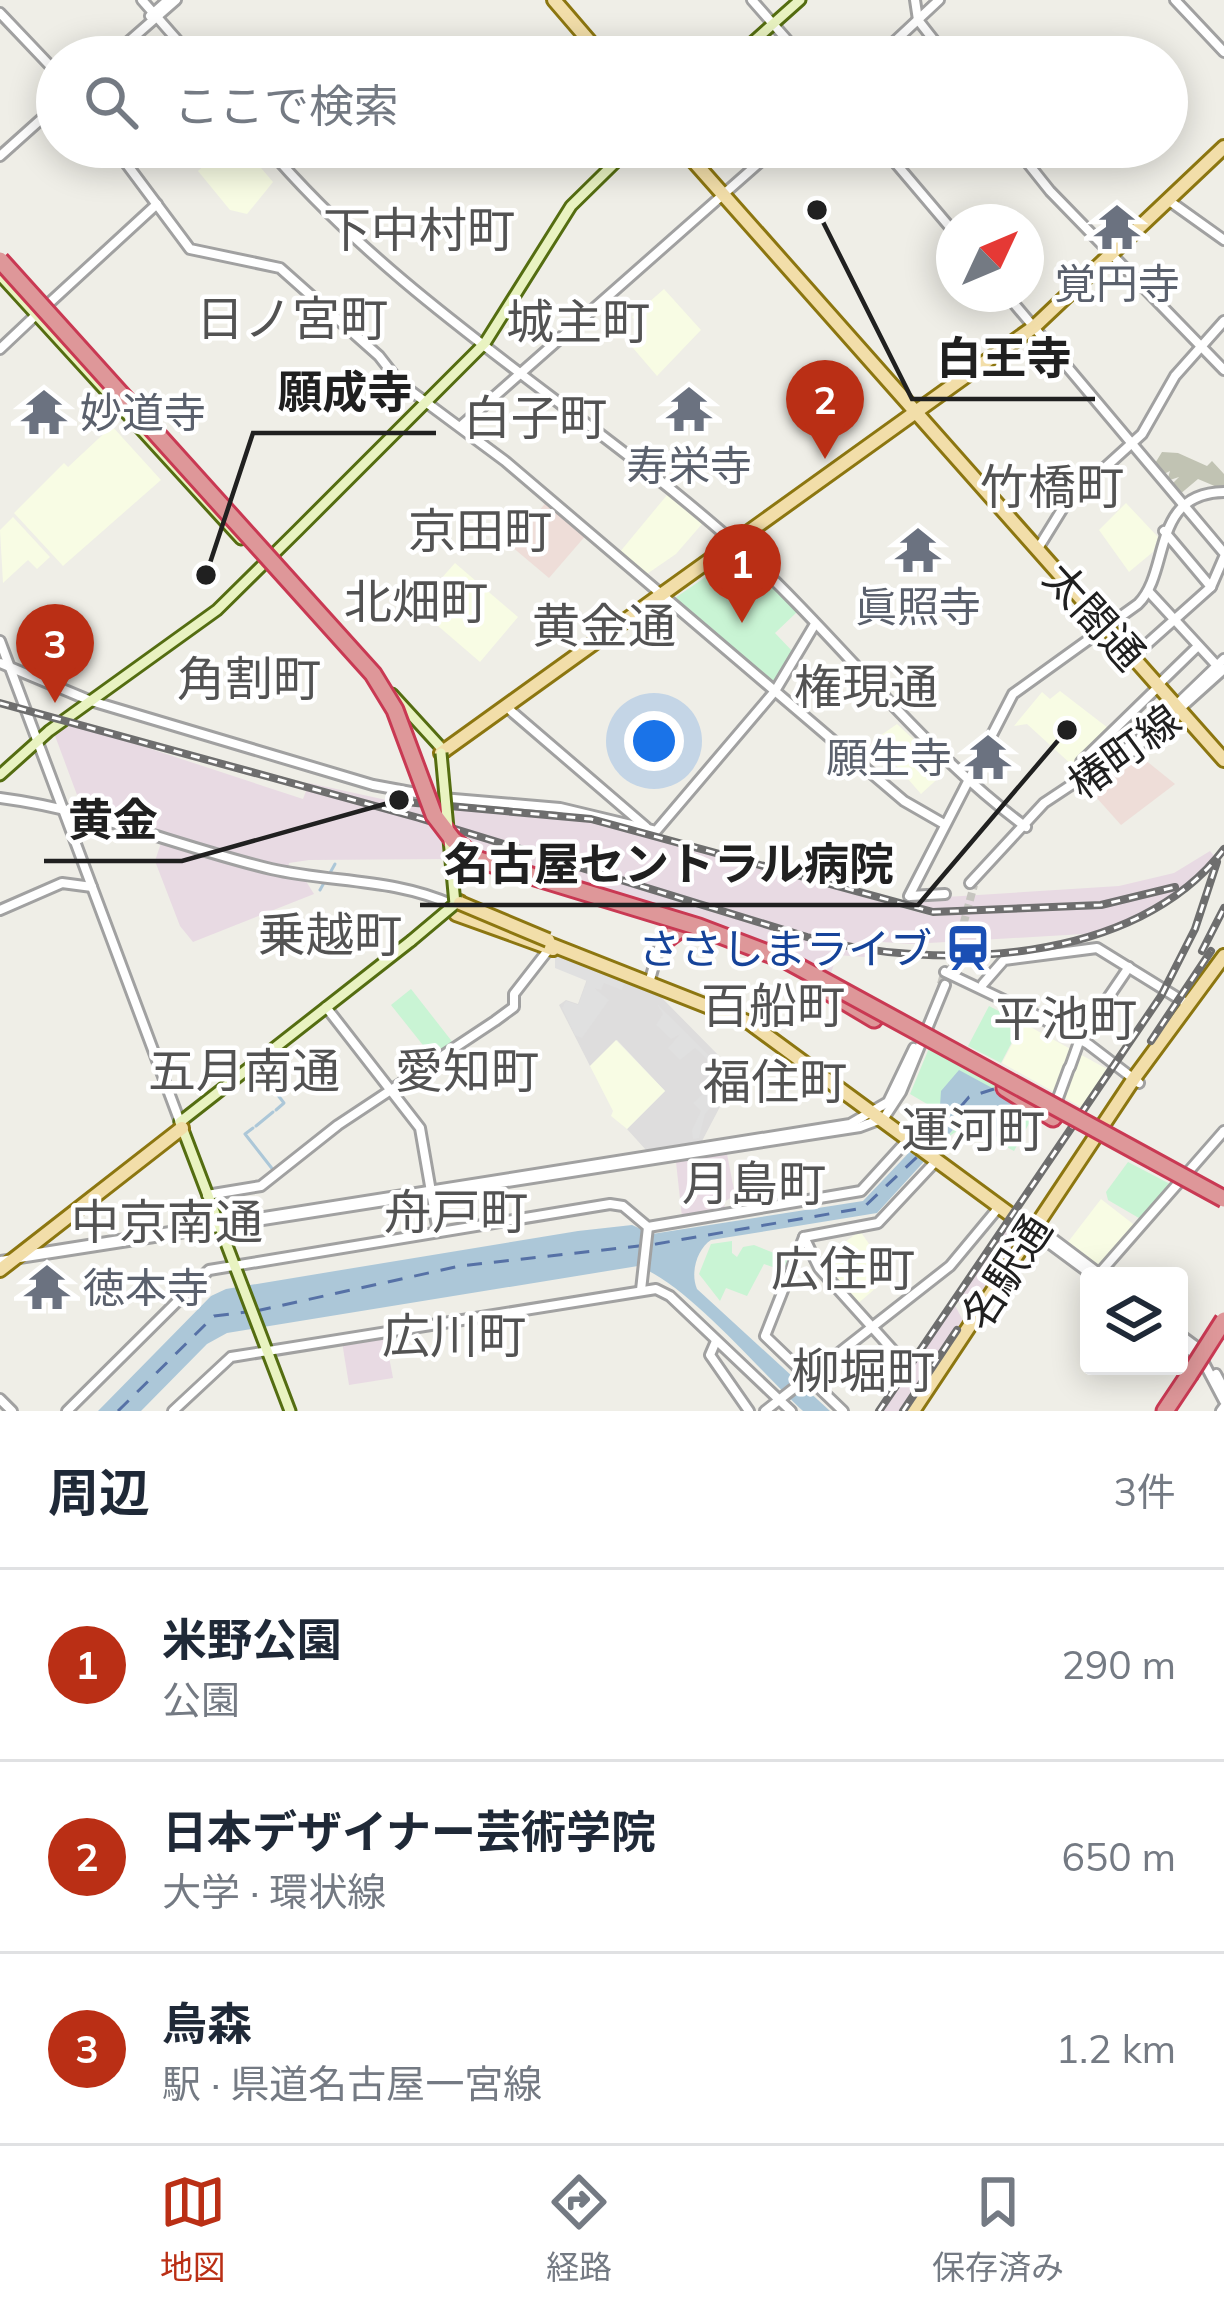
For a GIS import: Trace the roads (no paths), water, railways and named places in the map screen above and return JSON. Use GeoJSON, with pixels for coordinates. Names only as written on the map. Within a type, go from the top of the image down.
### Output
{"type":"FeatureCollection","features":[{"type":"Feature","properties":{"kind":"highway"},"geometry":{"type":"LineString","coordinates":[[0,266],[370,677],[390,712],[425,806],[459,851],[508,877],[756,952],[813,978],[1224,1200]]}},
{"type":"Feature","properties":{"kind":"highway"},"geometry":{"type":"LineString","coordinates":[[0,266],[99,365]]}},
{"type":"Feature","properties":{"kind":"highway"},"geometry":{"type":"LineString","coordinates":[[0,266],[374,674],[395,710],[429,805],[460,846],[508,872],[757,947],[841,988],[924,1041]]}},
{"type":"Feature","properties":{"kind":"highway"},"geometry":{"type":"LineString","coordinates":[[41,313],[193,478],[234,531]]}},
{"type":"Feature","properties":{"kind":"highway"},"geometry":{"type":"LineString","coordinates":[[666,930],[698,930],[816,969],[924,1041]]}},
{"type":"Feature","properties":{"kind":"highway"},"geometry":{"type":"LineString","coordinates":[[1164,1411],[1224,1325]]}},
{"type":"Feature","properties":{"kind":"main road"},"geometry":{"type":"LineString","coordinates":[[557,0],[589,36]]}},
{"type":"Feature","properties":{"kind":"main road"},"geometry":{"type":"LineString","coordinates":[[760,36],[800,0]]}},
{"type":"Feature","properties":{"kind":"main road"},"geometry":{"type":"LineString","coordinates":[[444,752],[1036,330],[1224,151]]}},
{"type":"Feature","properties":{"kind":"main road"},"geometry":{"type":"LineString","coordinates":[[0,775],[38,740],[218,610],[484,343],[570,208],[611,168]]}},
{"type":"Feature","properties":{"kind":"main road","name":"太閤通"},"geometry":{"type":"LineString","coordinates":[[702,168],[1224,760]]}},
{"type":"Feature","properties":{"kind":"main road"},"geometry":{"type":"LineString","coordinates":[[41,313],[99,365],[268,560],[444,752],[459,907]]}},
{"type":"Feature","properties":{"kind":"main road"},"geometry":{"type":"LineString","coordinates":[[41,313],[234,531],[268,560]]}},
{"type":"Feature","properties":{"kind":"main road","name":"太閤通"},"geometry":{"type":"LineString","coordinates":[[1107,625],[1160,683]]}},
{"type":"Feature","properties":{"kind":"main road","name":"太閤通"},"geometry":{"type":"LineString","coordinates":[[1181,707],[1224,748]]}},
{"type":"Feature","properties":{"kind":"main road"},"geometry":{"type":"LineString","coordinates":[[6,1261],[459,907]]}},
{"type":"Feature","properties":{"kind":"main road"},"geometry":{"type":"LineString","coordinates":[[459,907],[750,1023],[1037,1231]]}},
{"type":"Feature","properties":{"kind":"main road","name":"名駅通"},"geometry":{"type":"LineString","coordinates":[[916,1411],[1186,1003],[1224,956]]}},
{"type":"Feature","properties":{"kind":"main road","name":"名駅通"},"geometry":{"type":"LineString","coordinates":[[1138,1078],[1224,965]]}},
{"type":"Feature","properties":{"kind":"main road"},"geometry":{"type":"LineString","coordinates":[[181,1125],[290,1411]]}},
{"type":"Feature","properties":{"kind":"main road"},"geometry":{"type":"LineString","coordinates":[[934,1155],[1037,1231]]}},
{"type":"Feature","properties":{"kind":"main road"},"geometry":{"type":"LineString","coordinates":[[1164,1411],[1224,1325]]}},
{"type":"Feature","properties":{"kind":"street"},"geometry":{"type":"LineString","coordinates":[[142,0],[174,36]]}},
{"type":"Feature","properties":{"kind":"street"},"geometry":{"type":"LineString","coordinates":[[132,36],[172,0]]}},
{"type":"Feature","properties":{"kind":"street"},"geometry":{"type":"LineString","coordinates":[[752,0],[784,36]]}},
{"type":"Feature","properties":{"kind":"street"},"geometry":{"type":"LineString","coordinates":[[915,0],[918,20],[931,36]]}},
{"type":"Feature","properties":{"kind":"street"},"geometry":{"type":"LineString","coordinates":[[901,36],[939,0]]}},
{"type":"Feature","properties":{"kind":"street"},"geometry":{"type":"LineString","coordinates":[[1175,0],[1224,52]]}},
{"type":"Feature","properties":{"kind":"street"},"geometry":{"type":"LineString","coordinates":[[0,13],[36,51]]}},
{"type":"Feature","properties":{"kind":"street"},"geometry":{"type":"LineString","coordinates":[[0,153],[36,121]]}},
{"type":"Feature","properties":{"kind":"street"},"geometry":{"type":"LineString","coordinates":[[130,168],[190,249],[280,268],[379,356],[400,382],[462,425],[904,801],[944,824]]}},
{"type":"Feature","properties":{"kind":"street"},"geometry":{"type":"LineString","coordinates":[[288,168],[395,273],[735,544],[965,778],[1024,825]]}},
{"type":"Feature","properties":{"kind":"street"},"geometry":{"type":"LineString","coordinates":[[462,425],[754,168]]}},
{"type":"Feature","properties":{"kind":"street"},"geometry":{"type":"LineString","coordinates":[[900,168],[936,211]]}},
{"type":"Feature","properties":{"kind":"street"},"geometry":{"type":"LineString","coordinates":[[1034,168],[1224,374]]}},
{"type":"Feature","properties":{"kind":"street"},"geometry":{"type":"LineString","coordinates":[[1171,201],[1224,240]]}},
{"type":"Feature","properties":{"kind":"street"},"geometry":{"type":"LineString","coordinates":[[0,349],[157,204]]}},
{"type":"Feature","properties":{"kind":"street"},"geometry":{"type":"LineString","coordinates":[[1021,312],[1224,555],[1211,587],[1137,653]]}},
{"type":"Feature","properties":{"kind":"street"},"geometry":{"type":"LineString","coordinates":[[1038,549],[1066,503],[1131,444],[1224,321]]}},
{"type":"Feature","properties":{"kind":"street"},"geometry":{"type":"LineString","coordinates":[[945,894],[908,896],[1012,694],[1149,592],[1164,531],[1185,508],[1224,492]]}},
{"type":"Feature","properties":{"kind":"street"},"geometry":{"type":"LineString","coordinates":[[1164,531],[1211,587]]}},
{"type":"Feature","properties":{"kind":"street"},"geometry":{"type":"LineString","coordinates":[[1149,592],[1222,666]]}},
{"type":"Feature","properties":{"kind":"street"},"geometry":{"type":"LineString","coordinates":[[5,664],[91,700],[386,788],[481,803],[560,808],[656,831],[775,691],[814,624]]}},
{"type":"Feature","properties":{"kind":"street"},"geometry":{"type":"LineString","coordinates":[[0,640],[5,664],[38,740],[181,1125]]}},
{"type":"Feature","properties":{"kind":"street"},"geometry":{"type":"LineString","coordinates":[[1081,780],[1081,762],[1198,646]]}},
{"type":"Feature","properties":{"kind":"street","name":"椿町線"},"geometry":{"type":"LineString","coordinates":[[972,884],[1024,825],[1081,780],[1135,751],[1222,666]]}},
{"type":"Feature","properties":{"kind":"street"},"geometry":{"type":"LineString","coordinates":[[511,711],[646,827]]}},
{"type":"Feature","properties":{"kind":"street"},"geometry":{"type":"LineString","coordinates":[[0,798],[62,807],[274,869],[410,887],[459,907]]}},
{"type":"Feature","properties":{"kind":"street"},"geometry":{"type":"LineString","coordinates":[[0,910],[62,883],[93,887]]}},
{"type":"Feature","properties":{"kind":"street"},"geometry":{"type":"LineString","coordinates":[[606,908],[666,930],[650,981]]}},
{"type":"Feature","properties":{"kind":"street"},"geometry":{"type":"LineString","coordinates":[[207,1195],[261,1186],[514,1007],[514,994],[554,945]]}},
{"type":"Feature","properties":{"kind":"street"},"geometry":{"type":"LineString","coordinates":[[982,984],[1004,960],[1082,948],[1103,950],[1186,1003]]}},
{"type":"Feature","properties":{"kind":"street"},"geometry":{"type":"LineString","coordinates":[[1052,1115],[1079,1041],[1129,967]]}},
{"type":"Feature","properties":{"kind":"street"},"geometry":{"type":"LineString","coordinates":[[6,1261],[860,1127],[881,1114],[947,976],[1079,1041],[1138,1078]]}},
{"type":"Feature","properties":{"kind":"street"},"geometry":{"type":"LineString","coordinates":[[328,1010],[420,1128],[438,1232]]}},
{"type":"Feature","properties":{"kind":"street"},"geometry":{"type":"LineString","coordinates":[[1105,1267],[1224,1131]]}},
{"type":"Feature","properties":{"kind":"street"},"geometry":{"type":"LineString","coordinates":[[67,1411],[198,1278],[233,1265],[614,1204],[647,1230],[861,1191],[914,1138]]}},
{"type":"Feature","properties":{"kind":"street"},"geometry":{"type":"LineString","coordinates":[[803,1238],[878,1223],[934,1155]]}},
{"type":"Feature","properties":{"kind":"street"},"geometry":{"type":"LineString","coordinates":[[765,1411],[950,1266],[999,1206]]}},
{"type":"Feature","properties":{"kind":"street"},"geometry":{"type":"LineString","coordinates":[[640,1290],[647,1230]]}},
{"type":"Feature","properties":{"kind":"street"},"geometry":{"type":"LineString","coordinates":[[1037,1231],[1087,1267]]}},
{"type":"Feature","properties":{"kind":"street"},"geometry":{"type":"LineString","coordinates":[[803,1238],[819,1268],[899,1357]]}},
{"type":"Feature","properties":{"kind":"street"},"geometry":{"type":"LineString","coordinates":[[803,1238],[765,1336],[805,1380],[843,1411]]}},
{"type":"Feature","properties":{"kind":"street"},"geometry":{"type":"LineString","coordinates":[[173,1411],[224,1360],[640,1290],[662,1291],[782,1397],[791,1411]]}},
{"type":"Feature","properties":{"kind":"street"},"geometry":{"type":"LineString","coordinates":[[716,1341],[710,1355],[749,1411]]}},
{"type":"Feature","properties":{"kind":"street"},"geometry":{"type":"LineString","coordinates":[[1188,1344],[1202,1356],[1224,1390]]}},
{"type":"Feature","properties":{"kind":"street"},"geometry":{"type":"LineString","coordinates":[[1202,1356],[1223,1406]]}},
{"type":"Feature","properties":{"kind":"street"},"geometry":{"type":"LineString","coordinates":[[0,1399],[13,1411]]}},
{"type":"Feature","properties":{"kind":"water"},"geometry":{"type":"Polygon","coordinates":[[[959,1070],[1031,1109],[1012,1144],[962,1120],[877,1213],[711,1240],[699,1255],[694,1276],[697,1289],[830,1411],[803,1411],[700,1309],[638,1266],[227,1333],[207,1344],[141,1411],[98,1411],[211,1296],[226,1289],[578,1231],[632,1225],[652,1234],[863,1201],[939,1121],[941,1091],[959,1070]]]}},
{"type":"Feature","properties":{"kind":"waterway"},"geometry":{"type":"LineString","coordinates":[[330,873],[335,864]]}},
{"type":"Feature","properties":{"kind":"waterway"},"geometry":{"type":"LineString","coordinates":[[320,890],[325,881]]}},
{"type":"Feature","properties":{"kind":"waterway"},"geometry":{"type":"LineString","coordinates":[[276,1110],[284,1103],[277,1094]]}},
{"type":"Feature","properties":{"kind":"waterway"},"geometry":{"type":"LineString","coordinates":[[256,1126],[273,1112]]}},
{"type":"Feature","properties":{"kind":"waterway"},"geometry":{"type":"LineString","coordinates":[[253,1128],[245,1134],[274,1171]]}},
{"type":"Feature","properties":{"kind":"tunnel"},"geometry":{"type":"LineString","coordinates":[[951,970],[974,885]]}},
{"type":"Feature","properties":{"kind":"tunnel"},"geometry":{"type":"LineString","coordinates":[[941,984],[943,977]]}},
{"type":"Feature","properties":{"kind":"railway"},"geometry":{"type":"LineString","coordinates":[[0,703],[419,818],[807,937],[858,948],[973,955],[1031,950],[1088,937],[1140,917],[1186,888],[1224,849]]}},
{"type":"Feature","properties":{"kind":"railway"},"geometry":{"type":"LineString","coordinates":[[405,802],[591,819],[933,912],[1101,905],[1175,887]]}},
{"type":"Feature","properties":{"kind":"railway"},"geometry":{"type":"LineString","coordinates":[[879,1411],[1161,996],[1195,929],[1217,862]]}},
{"type":"Feature","properties":{"kind":"railway"},"geometry":{"type":"LineString","coordinates":[[1202,951],[1224,908]]}},
{"type":"Feature","properties":{"kind":"railway"},"geometry":{"type":"LineString","coordinates":[[1151,1041],[1211,951]]}},
{"type":"Feature","properties":{"kind":"railway"},"geometry":{"type":"LineString","coordinates":[[903,1411],[957,1330]]}},
{"type":"Feature","properties":{"kind":"place","name":"白王寺"},"geometry":{"type":"Point","coordinates":[817,210]}},
{"type":"Feature","properties":{"kind":"place","name":"覚円寺"},"geometry":{"type":"Point","coordinates":[1117,227]}},
{"type":"Feature","properties":{"kind":"place","name":"寿栄寺"},"geometry":{"type":"Point","coordinates":[689,409]}},
{"type":"Feature","properties":{"kind":"place","name":"妙道寺"},"geometry":{"type":"Point","coordinates":[44,412]}},
{"type":"Feature","properties":{"kind":"place","name":"日本デザイナー芸術学院"},"geometry":{"type":"Point","coordinates":[825,459]}},
{"type":"Feature","properties":{"kind":"place","name":"眞照寺"},"geometry":{"type":"Point","coordinates":[918,550]}},
{"type":"Feature","properties":{"kind":"place","name":"願成寺"},"geometry":{"type":"Point","coordinates":[206,575]}},
{"type":"Feature","properties":{"kind":"place","name":"米野公園"},"geometry":{"type":"Point","coordinates":[742,623]}},
{"type":"Feature","properties":{"kind":"place","name":"烏森"},"geometry":{"type":"Point","coordinates":[55,703]}},
{"type":"Feature","properties":{"kind":"place","name":"名古屋セントラル病院"},"geometry":{"type":"Point","coordinates":[1067,730]}},
{"type":"Feature","properties":{"kind":"place","name":"願生寺"},"geometry":{"type":"Point","coordinates":[988,757]}},
{"type":"Feature","properties":{"kind":"place","name":"黄金"},"geometry":{"type":"Point","coordinates":[399,800]}},
{"type":"Feature","properties":{"kind":"place","name":"ささしまライブ"},"geometry":{"type":"Point","coordinates":[968,948]}},
{"type":"Feature","properties":{"kind":"place","name":"徳本寺"},"geometry":{"type":"Point","coordinates":[47,1287]}},
{"type":"Feature","properties":{"kind":"district","name":"下中村町"},"geometry":{"type":"Point","coordinates":[419,229]}},
{"type":"Feature","properties":{"kind":"district","name":"日ノ宮町"},"geometry":{"type":"Point","coordinates":[292,318]}},
{"type":"Feature","properties":{"kind":"district","name":"城主町"},"geometry":{"type":"Point","coordinates":[578,321]}},
{"type":"Feature","properties":{"kind":"district","name":"白子町"},"geometry":{"type":"Point","coordinates":[535,417]}},
{"type":"Feature","properties":{"kind":"district","name":"竹橋町"},"geometry":{"type":"Point","coordinates":[1052,486]}},
{"type":"Feature","properties":{"kind":"district","name":"京田町"},"geometry":{"type":"Point","coordinates":[480,530]}},
{"type":"Feature","properties":{"kind":"district","name":"北畑町"},"geometry":{"type":"Point","coordinates":[416,601]}},
{"type":"Feature","properties":{"kind":"district","name":"黄金通"},"geometry":{"type":"Point","coordinates":[604,625]}},
{"type":"Feature","properties":{"kind":"district","name":"角割町"},"geometry":{"type":"Point","coordinates":[249,678]}},
{"type":"Feature","properties":{"kind":"district","name":"権現通"},"geometry":{"type":"Point","coordinates":[866,686]}},
{"type":"Feature","properties":{"kind":"district","name":"乗越町"},"geometry":{"type":"Point","coordinates":[330,934]}},
{"type":"Feature","properties":{"kind":"district","name":"百船町"},"geometry":{"type":"Point","coordinates":[773,1005]}},
{"type":"Feature","properties":{"kind":"district","name":"平池町"},"geometry":{"type":"Point","coordinates":[1065,1018]}},
{"type":"Feature","properties":{"kind":"district","name":"五月南通"},"geometry":{"type":"Point","coordinates":[244,1070]}},
{"type":"Feature","properties":{"kind":"district","name":"愛知町"},"geometry":{"type":"Point","coordinates":[467,1070]}},
{"type":"Feature","properties":{"kind":"district","name":"福住町"},"geometry":{"type":"Point","coordinates":[775,1081]}},
{"type":"Feature","properties":{"kind":"district","name":"運河町"},"geometry":{"type":"Point","coordinates":[973,1129]}},
{"type":"Feature","properties":{"kind":"district","name":"月島町"},"geometry":{"type":"Point","coordinates":[754,1183]}},
{"type":"Feature","properties":{"kind":"district","name":"舟戸町"},"geometry":{"type":"Point","coordinates":[456,1211]}},
{"type":"Feature","properties":{"kind":"district","name":"中京南通"},"geometry":{"type":"Point","coordinates":[167,1221]}},
{"type":"Feature","properties":{"kind":"district","name":"広住町"},"geometry":{"type":"Point","coordinates":[843,1268]}},
{"type":"Feature","properties":{"kind":"district","name":"広川町"},"geometry":{"type":"Point","coordinates":[454,1335]}},
{"type":"Feature","properties":{"kind":"district","name":"柳堀町"},"geometry":{"type":"Point","coordinates":[863,1370]}}]}
